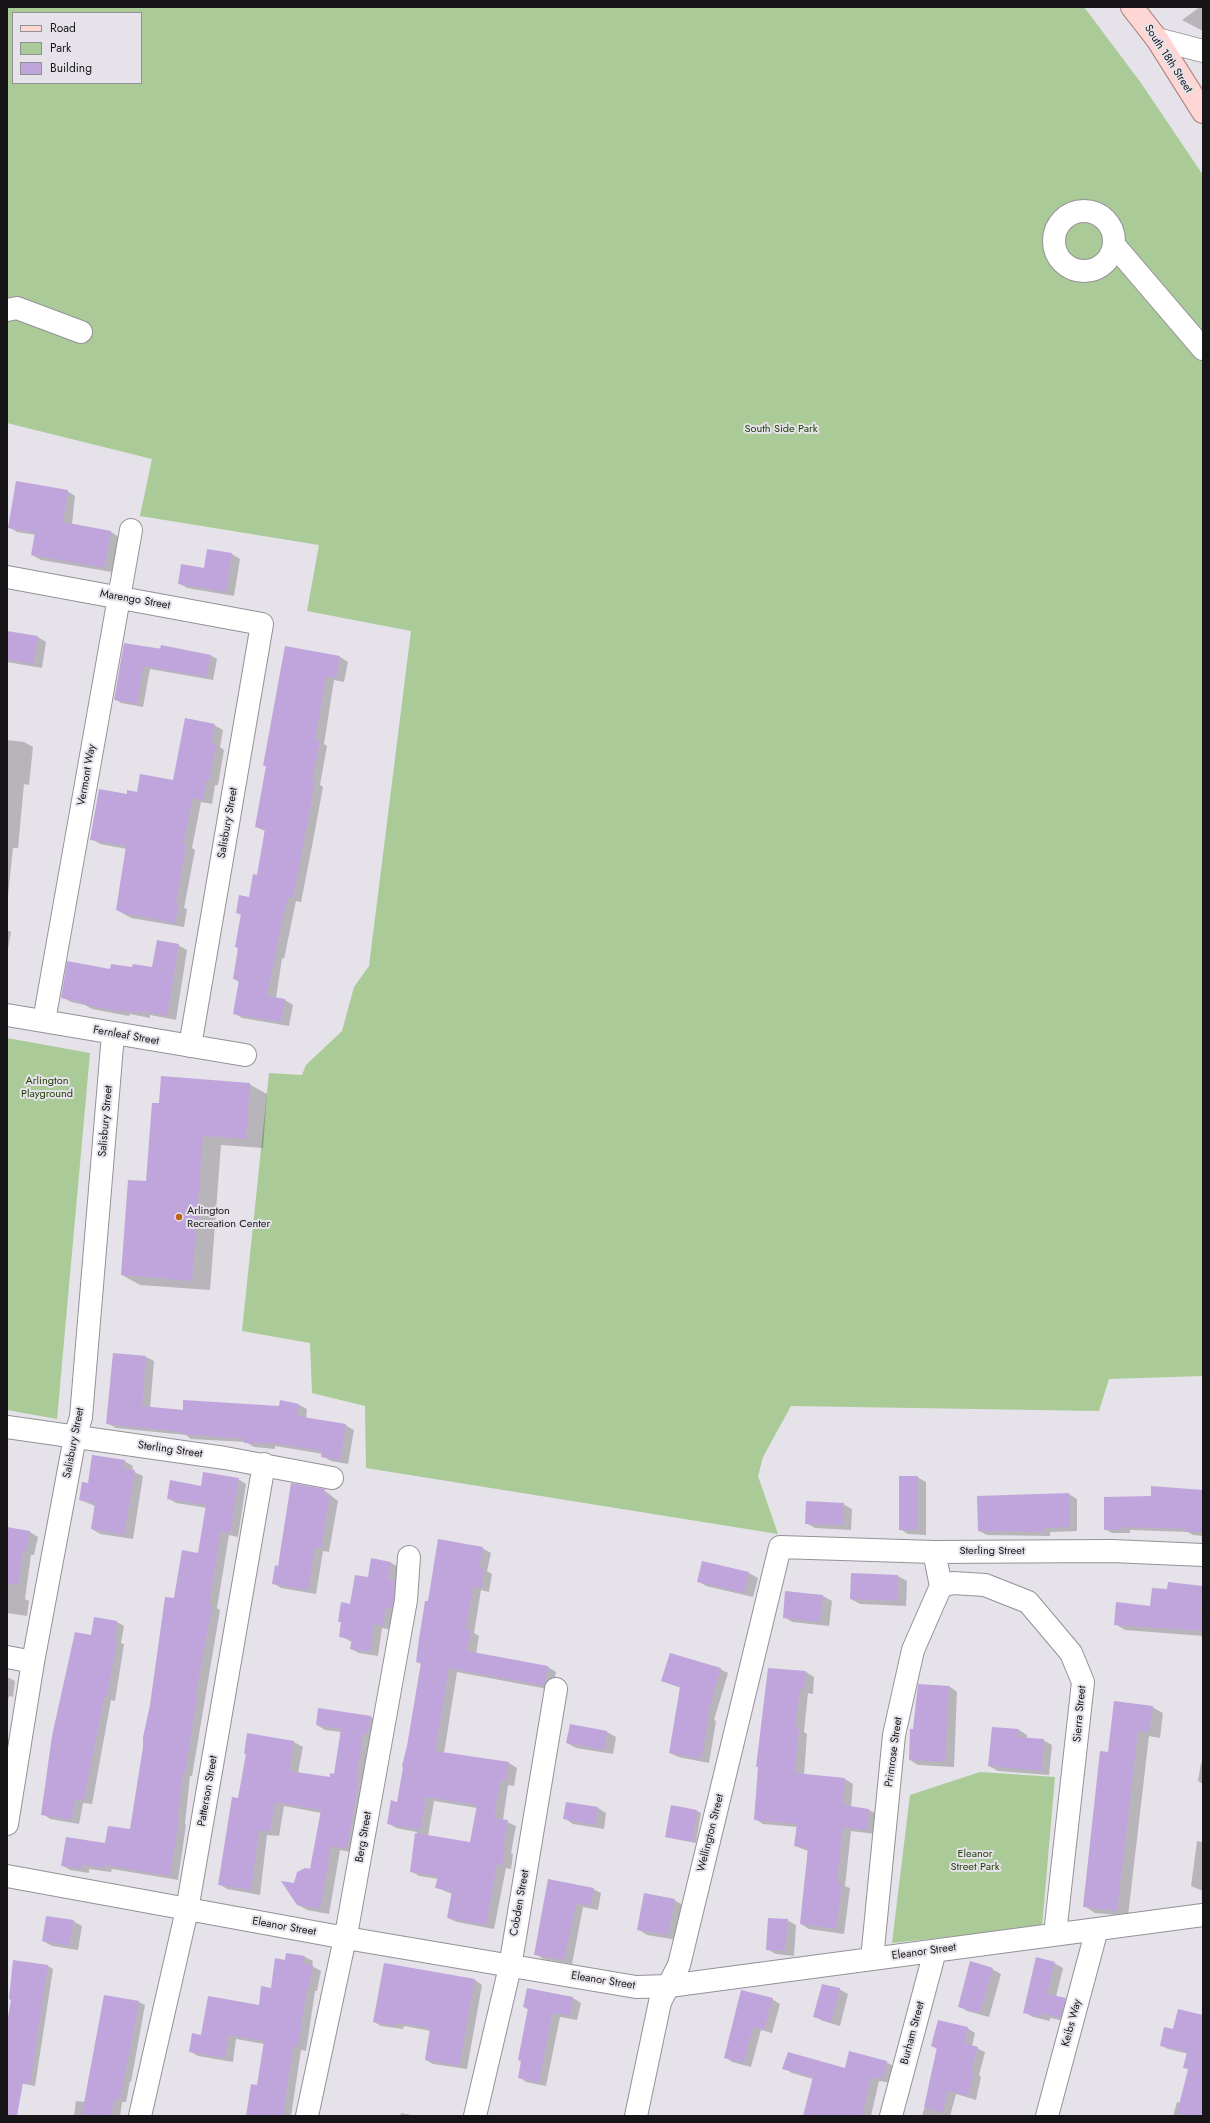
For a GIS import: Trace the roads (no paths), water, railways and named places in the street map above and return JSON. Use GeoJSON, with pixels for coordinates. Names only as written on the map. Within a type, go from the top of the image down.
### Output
{"type":"FeatureCollection","features":[{"type":"Feature","properties":{"kind":"main road","name":"South 18th Street"},"geometry":{"type":"LineString","coordinates":[[1132,7],[1157,39],[1203,112]]}},
{"type":"Feature","properties":{"kind":"street"},"geometry":{"type":"LineString","coordinates":[[1157,39],[1203,51]]}},
{"type":"Feature","properties":{"kind":"street"},"geometry":{"type":"LineString","coordinates":[[1114,245],[1203,350]]}},
{"type":"Feature","properties":{"kind":"street"},"geometry":{"type":"LineString","coordinates":[[7,310],[17,308],[81,332]]}},
{"type":"Feature","properties":{"kind":"street","name":"Vermont Way"},"geometry":{"type":"LineString","coordinates":[[44,1021],[118,596],[131,530]]}},
{"type":"Feature","properties":{"kind":"street","name":"Marengo Street"},"geometry":{"type":"LineString","coordinates":[[7,577],[118,596],[262,624]]}},
{"type":"Feature","properties":{"kind":"street","name":"Salisbury Street"},"geometry":{"type":"LineString","coordinates":[[190,1046],[262,624]]}},
{"type":"Feature","properties":{"kind":"street","name":"Fernleaf Street"},"geometry":{"type":"LineString","coordinates":[[7,1015],[245,1055]]}},
{"type":"Feature","properties":{"kind":"street","name":"Salisbury Street"},"geometry":{"type":"LineString","coordinates":[[7,1824],[33,1662],[75,1437],[81,1417],[113,1034]]}},
{"type":"Feature","properties":{"kind":"street","name":"Sterling Street"},"geometry":{"type":"LineString","coordinates":[[7,1427],[264,1464],[332,1478]]}},
{"type":"Feature","properties":{"kind":"street","name":"Patterson Street"},"geometry":{"type":"LineString","coordinates":[[140,2116],[187,1910],[264,1464]]}},
{"type":"Feature","properties":{"kind":"street","name":"Sterling Street"},"geometry":{"type":"LineString","coordinates":[[780,1548],[934,1552],[1112,1551],[1203,1555]]}},
{"type":"Feature","properties":{"kind":"street","name":"Wellington Street"},"geometry":{"type":"LineString","coordinates":[[636,2116],[660,2002],[679,1965],[780,1548]]}},
{"type":"Feature","properties":{"kind":"street"},"geometry":{"type":"LineString","coordinates":[[934,1552],[941,1586]]}},
{"type":"Feature","properties":{"kind":"street","name":"Berg Street"},"geometry":{"type":"LineString","coordinates":[[307,2116],[346,1938],[406,1600],[409,1557]]}},
{"type":"Feature","properties":{"kind":"street","name":"Sierra Street"},"geometry":{"type":"LineString","coordinates":[[941,1586],[953,1583],[985,1585],[1028,1602],[1071,1653],[1083,1682],[1056,1934]]}},
{"type":"Feature","properties":{"kind":"street","name":"Primrose Street"},"geometry":{"type":"LineString","coordinates":[[872,1959],[894,1735],[913,1650],[941,1586]]}},
{"type":"Feature","properties":{"kind":"street"},"geometry":{"type":"LineString","coordinates":[[7,1657],[33,1662]]}},
{"type":"Feature","properties":{"kind":"street","name":"Cobden Street"},"geometry":{"type":"LineString","coordinates":[[475,2116],[510,1967],[556,1689]]}},
{"type":"Feature","properties":{"kind":"street","name":"Eleanor Street"},"geometry":{"type":"LineString","coordinates":[[7,1876],[187,1910],[510,1967],[636,1987],[669,1986],[1203,1915]]}},
{"type":"Feature","properties":{"kind":"street","name":"Keibs Way"},"geometry":{"type":"LineString","coordinates":[[1047,2116],[1097,1929]]}},
{"type":"Feature","properties":{"kind":"street","name":"Burham Street"},"geometry":{"type":"LineString","coordinates":[[891,2116],[934,1951]]}},
{"type":"Feature","properties":{"kind":"place","name":"Arlington Recreation Center"},"geometry":{"type":"Point","coordinates":[179,1217]}},
{"type":"Feature","properties":{"kind":"park label","name":"South Side Park"},"geometry":{"type":"Point","coordinates":[781,429]}},
{"type":"Feature","properties":{"kind":"park label","name":"Arlington Playground"},"geometry":{"type":"Point","coordinates":[47,1087]}},
{"type":"Feature","properties":{"kind":"park label","name":"Eleanor Street Park"},"geometry":{"type":"Point","coordinates":[975,1860]}}]}
